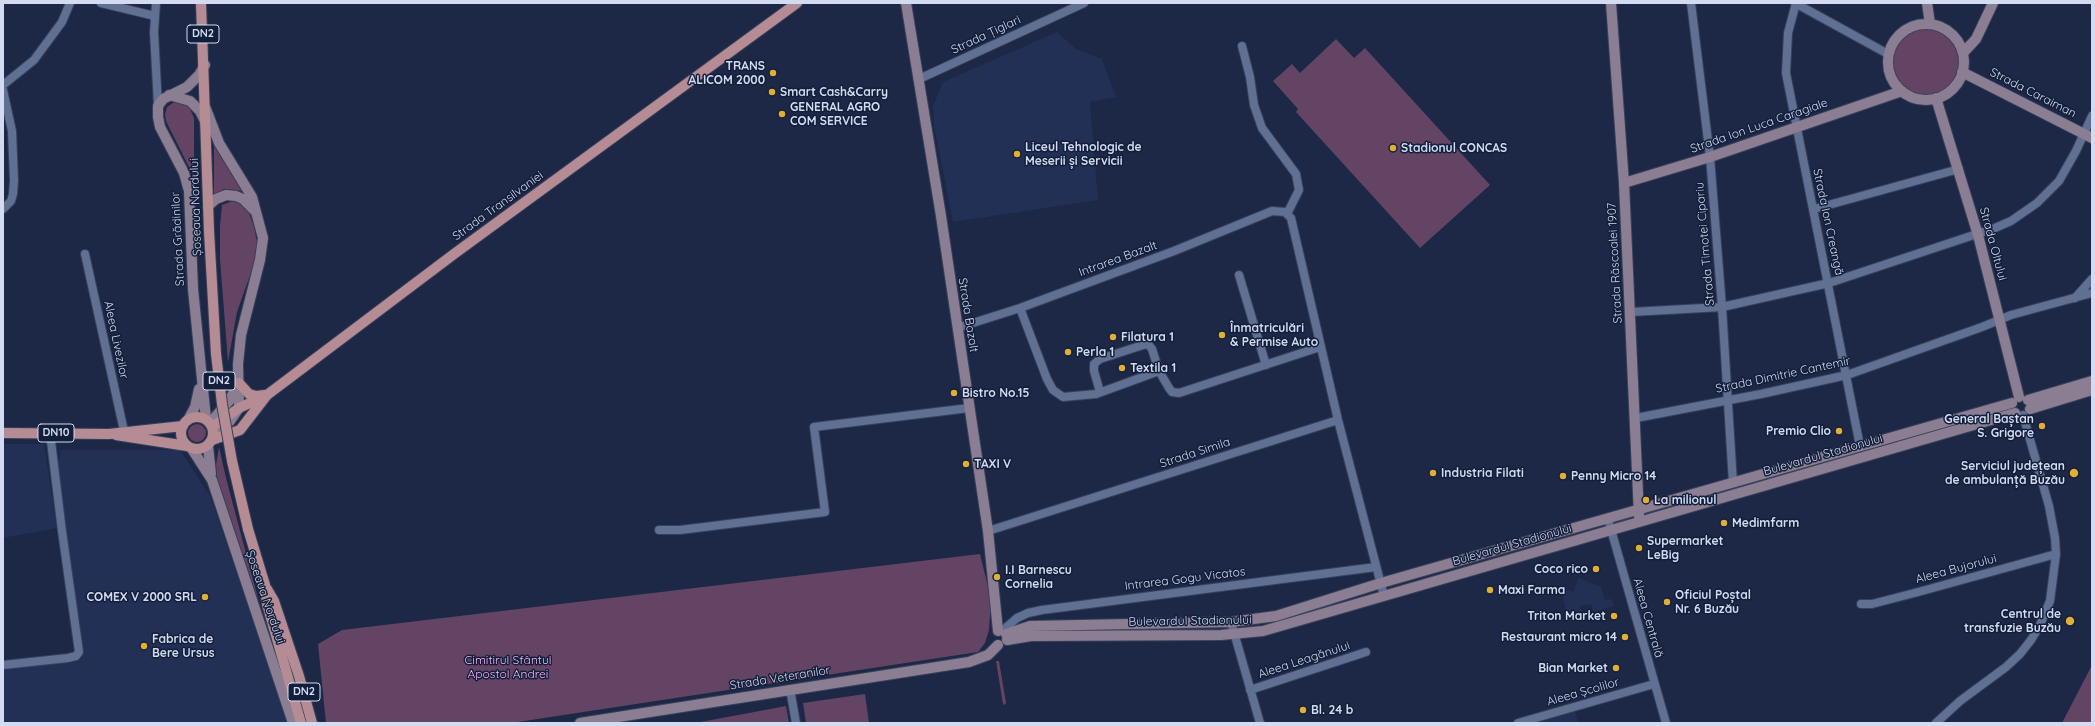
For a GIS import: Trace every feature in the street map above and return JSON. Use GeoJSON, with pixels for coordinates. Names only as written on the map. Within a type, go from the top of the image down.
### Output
{"type":"FeatureCollection","features":[{"type":"Feature","properties":{"kind":"main road","name":"Șoseaua Nordului"},"geometry":{"type":"LineString","coordinates":[[201,3],[205,65],[208,206],[213,314],[222,404],[232,461],[248,529],[265,585],[267,604],[301,723]]}},
{"type":"Feature","properties":{"kind":"main road","name":"Strada Transilvaniei"},"geometry":{"type":"LineString","coordinates":[[210,431],[239,408],[267,395],[454,254],[797,3]]}},
{"type":"Feature","properties":{"kind":"main road","name":"Strada Bazalt"},"geometry":{"type":"LineString","coordinates":[[906,3],[919,79],[988,532],[1001,637]]}},
{"type":"Feature","properties":{"kind":"main road","name":"Strada Răscoalei 1907"},"geometry":{"type":"LineString","coordinates":[[1612,3],[1631,312],[1640,521]]}},
{"type":"Feature","properties":{"kind":"main road"},"geometry":{"type":"LineString","coordinates":[[1927,3],[1930,24]]}},
{"type":"Feature","properties":{"kind":"main road"},"geometry":{"type":"LineString","coordinates":[[1963,53],[1976,39],[1993,3]]}},
{"type":"Feature","properties":{"kind":"main road"},"geometry":{"type":"LineString","coordinates":[[1930,24],[1948,31],[1958,40],[1963,53],[1962,72],[1952,89],[1936,98],[1922,100],[1914,98],[1902,91],[1891,78],[1887,62],[1888,54],[1895,39],[1903,32],[1916,25],[1930,24]]}},
{"type":"Feature","properties":{"kind":"main road"},"geometry":{"type":"LineString","coordinates":[[158,106],[163,99],[169,95],[187,87],[199,75],[205,65]]}},
{"type":"Feature","properties":{"kind":"main road","name":"Strada Caraiman"},"geometry":{"type":"LineString","coordinates":[[1962,72],[2088,136]]}},
{"type":"Feature","properties":{"kind":"main road","name":"Strada Ion Luca Caragiale"},"geometry":{"type":"LineString","coordinates":[[1624,183],[1710,157],[1796,126],[1902,91]]}},
{"type":"Feature","properties":{"kind":"main road"},"geometry":{"type":"LineString","coordinates":[[169,95],[190,101],[200,111],[206,124]]}},
{"type":"Feature","properties":{"kind":"main road","name":"Strada Oltului"},"geometry":{"type":"LineString","coordinates":[[1936,98],[1959,169],[1978,236],[2021,406]]}},
{"type":"Feature","properties":{"kind":"main road","name":"Strada Grădinilor"},"geometry":{"type":"LineString","coordinates":[[158,106],[160,127],[184,173],[189,191],[193,289],[201,378]]}},
{"type":"Feature","properties":{"kind":"main road"},"geometry":{"type":"LineString","coordinates":[[206,109],[217,139],[246,184],[252,197],[258,214],[262,233],[262,249],[241,335],[238,364],[239,408]]}},
{"type":"Feature","properties":{"kind":"main road"},"geometry":{"type":"LineString","coordinates":[[208,206],[216,199],[226,195],[236,196],[250,204],[258,214]]}},
{"type":"Feature","properties":{"kind":"main road","name":"Șoseaua Nordului"},"geometry":{"type":"LineString","coordinates":[[201,378],[210,431],[212,480],[294,723]]}},
{"type":"Feature","properties":{"kind":"main road"},"geometry":{"type":"LineString","coordinates":[[201,378],[195,407],[186,423],[182,439],[189,447],[203,449],[210,431],[239,383]]}},
{"type":"Feature","properties":{"kind":"main road","name":"Bulevardul Stadionului"},"geometry":{"type":"LineString","coordinates":[[1001,637],[1060,635],[1248,634],[1278,628],[1611,530],[2021,406],[2092,381]]}},
{"type":"Feature","properties":{"kind":"main road"},"geometry":{"type":"LineString","coordinates":[[239,383],[249,394],[256,396],[267,395]]}},
{"type":"Feature","properties":{"kind":"main road","name":"Bulevardul Stadionului"},"geometry":{"type":"LineString","coordinates":[[1001,637],[1030,626],[1232,622],[1276,616],[1381,584],[1860,446],[2092,390]]}},
{"type":"Feature","properties":{"kind":"main road"},"geometry":{"type":"LineString","coordinates":[[186,423],[195,417],[210,431],[240,430],[267,395]]}},
{"type":"Feature","properties":{"kind":"main road","name":"DN10"},"geometry":{"type":"LineString","coordinates":[[109,434],[186,423]]}},
{"type":"Feature","properties":{"kind":"main road","name":"DN10"},"geometry":{"type":"LineString","coordinates":[[3,433],[109,434],[189,447]]}},
{"type":"Feature","properties":{"kind":"main road","name":"Șoseaua Nordului"},"geometry":{"type":"LineString","coordinates":[[189,447],[212,480]]}},
{"type":"Feature","properties":{"kind":"main road","name":"Șoseaua Nordului"},"geometry":{"type":"LineString","coordinates":[[265,585],[274,601],[299,676],[312,723]]}},
{"type":"Feature","properties":{"kind":"main road","name":"Strada Veteranilor"},"geometry":{"type":"LineString","coordinates":[[580,723],[969,662],[983,658],[1001,637]]}},
{"type":"Feature","properties":{"kind":"street"},"geometry":{"type":"LineString","coordinates":[[3,85],[34,60],[62,22],[70,3]]}},
{"type":"Feature","properties":{"kind":"street"},"geometry":{"type":"LineString","coordinates":[[101,3],[155,16]]}},
{"type":"Feature","properties":{"kind":"street","name":"Strada Grădinilor"},"geometry":{"type":"LineString","coordinates":[[156,3],[154,32],[158,106]]}},
{"type":"Feature","properties":{"kind":"street","name":"Strada Țiglari"},"geometry":{"type":"LineString","coordinates":[[919,79],[1084,3]]}},
{"type":"Feature","properties":{"kind":"street","name":"Strada Timotei Cipariu"},"geometry":{"type":"LineString","coordinates":[[1691,3],[1710,157],[1722,307],[1733,483]]}},
{"type":"Feature","properties":{"kind":"street"},"geometry":{"type":"LineString","coordinates":[[1795,3],[1888,54]]}},
{"type":"Feature","properties":{"kind":"street","name":"Strada Ion Creangă"},"geometry":{"type":"LineString","coordinates":[[1795,3],[1788,33],[1785,59],[1790,98],[1829,283],[1860,446]]}},
{"type":"Feature","properties":{"kind":"street"},"geometry":{"type":"LineString","coordinates":[[1242,46],[1250,77],[1254,105],[1262,128],[1296,174],[1299,190],[1286,213],[1290,218],[1338,420],[1384,596]]}},
{"type":"Feature","properties":{"kind":"street"},"geometry":{"type":"LineString","coordinates":[[3,90],[12,131],[14,180],[11,201],[3,209]]}},
{"type":"Feature","properties":{"kind":"street"},"geometry":{"type":"LineString","coordinates":[[1631,312],[1722,307],[1829,283],[1978,236],[2011,221],[2048,194],[2059,182],[2088,136],[2092,116]]}},
{"type":"Feature","properties":{"kind":"street"},"geometry":{"type":"LineString","coordinates":[[1814,209],[1959,169]]}},
{"type":"Feature","properties":{"kind":"street","name":"Intrarea Bazalt"},"geometry":{"type":"LineString","coordinates":[[957,328],[1020,308],[1174,251],[1272,211],[1286,213]]}},
{"type":"Feature","properties":{"kind":"street","name":"Aleea Livezilor"},"geometry":{"type":"LineString","coordinates":[[85,254],[124,431]]}},
{"type":"Feature","properties":{"kind":"street"},"geometry":{"type":"LineString","coordinates":[[1239,275],[1266,365]]}},
{"type":"Feature","properties":{"kind":"street"},"geometry":{"type":"LineString","coordinates":[[2075,298],[2092,279]]}},
{"type":"Feature","properties":{"kind":"street","name":"Strada Dimitrie Cantemir"},"geometry":{"type":"LineString","coordinates":[[1636,418],[1847,375],[1982,328],[1999,320],[2092,293]]}},
{"type":"Feature","properties":{"kind":"street"},"geometry":{"type":"LineString","coordinates":[[1020,308],[1046,379],[1053,390],[1063,397],[1091,395],[1159,371]]}},
{"type":"Feature","properties":{"kind":"street"},"geometry":{"type":"LineString","coordinates":[[1100,392],[1094,370],[1094,364],[1100,359],[1148,344],[1152,349],[1159,371],[1170,390],[1179,393],[1320,347]]}},
{"type":"Feature","properties":{"kind":"street"},"geometry":{"type":"LineString","coordinates":[[1936,723],[1960,701],[2006,667],[2031,640],[2050,601],[2056,554],[2049,506],[2021,406]]}},
{"type":"Feature","properties":{"kind":"street"},"geometry":{"type":"LineString","coordinates":[[660,530],[680,530],[825,512],[814,427],[969,408]]}},
{"type":"Feature","properties":{"kind":"street","name":"Strada Simila"},"geometry":{"type":"LineString","coordinates":[[988,532],[1338,420]]}},
{"type":"Feature","properties":{"kind":"street"},"geometry":{"type":"LineString","coordinates":[[3,665],[68,658],[76,656],[80,652],[62,531],[50,433]]}},
{"type":"Feature","properties":{"kind":"street","name":"Aleea Centrală"},"geometry":{"type":"LineString","coordinates":[[1608,519],[1666,723]]}},
{"type":"Feature","properties":{"kind":"street","name":"Aleea Bujorului"},"geometry":{"type":"LineString","coordinates":[[1861,604],[1872,604],[2056,554]]}},
{"type":"Feature","properties":{"kind":"street","name":"Intrarea Gogu Vicatos"},"geometry":{"type":"LineString","coordinates":[[1001,637],[1017,618],[1028,613],[1042,610],[1376,567]]}},
{"type":"Feature","properties":{"kind":"street"},"geometry":{"type":"LineString","coordinates":[[1232,622],[1234,634],[1260,723]]}},
{"type":"Feature","properties":{"kind":"street","name":"Aleea Leagănului"},"geometry":{"type":"LineString","coordinates":[[1250,690],[1366,652]]}},
{"type":"Feature","properties":{"kind":"street","name":"Aleea Școlilor"},"geometry":{"type":"LineString","coordinates":[[1518,723],[1654,684]]}},
{"type":"Feature","properties":{"kind":"street"},"geometry":{"type":"LineString","coordinates":[[790,689],[796,723]]}},
{"type":"Feature","properties":{"kind":"shaded area","name":"Liceul Tehnologic de Meserii și Servicii"},"geometry":{"type":"Polygon","coordinates":[[[1057,32],[1076,49],[1102,59],[1116,97],[1090,102],[1098,200],[953,222],[934,126],[933,106],[943,82],[1057,32]]]}},
{"type":"Feature","properties":{"kind":"shaded area"},"geometry":{"type":"Polygon","coordinates":[[[3,444],[44,444],[57,528],[3,538],[3,444]]]}},
{"type":"Feature","properties":{"kind":"shaded area"},"geometry":{"type":"Polygon","coordinates":[[[61,450],[180,450],[210,496],[288,723],[3,723],[3,669],[81,659],[58,463],[61,450]]]}},
{"type":"Feature","properties":{"kind":"shaded area"},"geometry":{"type":"Polygon","coordinates":[[[1579,578],[1601,587],[1605,600],[1611,599],[1614,606],[1593,612],[1591,604],[1580,606],[1583,616],[1569,620],[1560,587],[1573,592],[1579,578]]]}},
{"type":"Feature","properties":{"kind":"shaded area"},"geometry":{"type":"Polygon","coordinates":[[[1575,711],[1578,723],[1529,723],[1575,711]]]}},
{"type":"Feature","properties":{"kind":"green space"},"geometry":{"type":"Polygon","coordinates":[[[1926,24],[1940,27],[1953,35],[1961,48],[1964,62],[1961,76],[1953,89],[1940,97],[1926,100],[1912,97],[1899,89],[1891,76],[1888,62],[1891,48],[1899,35],[1912,27],[1926,24]]]}},
{"type":"Feature","properties":{"kind":"green space","name":"Stadionul CONCAS"},"geometry":{"type":"Polygon","coordinates":[[[1336,39],[1354,58],[1365,48],[1490,185],[1420,248],[1296,112],[1298,109],[1273,81],[1292,64],[1300,73],[1336,39]]]}},
{"type":"Feature","properties":{"kind":"green space"},"geometry":{"type":"Polygon","coordinates":[[[179,101],[186,104],[194,118],[194,177],[166,121],[165,114],[167,107],[179,101]]]}},
{"type":"Feature","properties":{"kind":"green space"},"geometry":{"type":"Polygon","coordinates":[[[214,144],[242,191],[224,189],[214,195],[214,144]]]}},
{"type":"Feature","properties":{"kind":"green space"},"geometry":{"type":"Polygon","coordinates":[[[233,201],[240,203],[248,210],[257,242],[254,264],[237,312],[228,362],[220,259],[220,226],[222,205],[233,201]]]}},
{"type":"Feature","properties":{"kind":"green space"},"geometry":{"type":"Polygon","coordinates":[[[197,424],[201,425],[205,429],[205,437],[201,441],[197,442],[193,441],[189,437],[188,433],[189,429],[193,425],[197,424]]]}},
{"type":"Feature","properties":{"kind":"green space"},"geometry":{"type":"Polygon","coordinates":[[[219,447],[260,606],[217,479],[216,465],[219,447]]]}},
{"type":"Feature","properties":{"kind":"green space","name":"Cimitirul Sfântul Apostol Andrei"},"geometry":{"type":"Polygon","coordinates":[[[980,554],[991,599],[989,630],[985,643],[978,652],[511,723],[326,723],[318,644],[342,630],[980,554]]]}},
{"type":"Feature","properties":{"kind":"green space"},"geometry":{"type":"Polygon","coordinates":[[[996,661],[999,661],[1006,703],[1004,705],[1003,704],[996,661]]]}},
{"type":"Feature","properties":{"kind":"green space"},"geometry":{"type":"Polygon","coordinates":[[[2092,665],[2092,723],[2062,723],[2092,665]]]}},
{"type":"Feature","properties":{"kind":"green space"},"geometry":{"type":"Polygon","coordinates":[[[865,694],[869,723],[806,723],[803,703],[865,694]]]}},
{"type":"Feature","properties":{"kind":"green space"},"geometry":{"type":"Polygon","coordinates":[[[786,706],[789,723],[695,723],[749,713],[786,706]]]}},
{"type":"Feature","properties":{"kind":"place","name":"TRANS ALICOM 2000"},"geometry":{"type":"Point","coordinates":[773,73]}},
{"type":"Feature","properties":{"kind":"place","name":"Smart Cash&Carry"},"geometry":{"type":"Point","coordinates":[772,92]}},
{"type":"Feature","properties":{"kind":"place","name":"GENERAL AGRO COM SERVICE"},"geometry":{"type":"Point","coordinates":[782,114]}},
{"type":"Feature","properties":{"kind":"place","name":"Stadionul CONCAS"},"geometry":{"type":"Point","coordinates":[1393,148]}},
{"type":"Feature","properties":{"kind":"place","name":"Liceul Tehnologic de Meserii și Servicii"},"geometry":{"type":"Point","coordinates":[1017,154]}},
{"type":"Feature","properties":{"kind":"place","name":"Înmatriculări & Permise Auto"},"geometry":{"type":"Point","coordinates":[1222,335]}},
{"type":"Feature","properties":{"kind":"place","name":"Filatura 1"},"geometry":{"type":"Point","coordinates":[1113,337]}},
{"type":"Feature","properties":{"kind":"place","name":"Perla 1"},"geometry":{"type":"Point","coordinates":[1068,352]}},
{"type":"Feature","properties":{"kind":"place","name":"Textila 1"},"geometry":{"type":"Point","coordinates":[1122,368]}},
{"type":"Feature","properties":{"kind":"place","name":"Bistro No.15"},"geometry":{"type":"Point","coordinates":[954,393]}},
{"type":"Feature","properties":{"kind":"place","name":"General Baștan S. Grigore"},"geometry":{"type":"Point","coordinates":[2042,426]}},
{"type":"Feature","properties":{"kind":"place","name":"Premio Clio"},"geometry":{"type":"Point","coordinates":[1839,431]}},
{"type":"Feature","properties":{"kind":"place","name":"TAXI V"},"geometry":{"type":"Point","coordinates":[966,464]}},
{"type":"Feature","properties":{"kind":"place","name":"Industria Filati"},"geometry":{"type":"Point","coordinates":[1433,473]}},
{"type":"Feature","properties":{"kind":"place","name":"Serviciul județean de ambulanță Buzău"},"geometry":{"type":"Point","coordinates":[2074,473]}},
{"type":"Feature","properties":{"kind":"place","name":"Penny Micro 14"},"geometry":{"type":"Point","coordinates":[1563,476]}},
{"type":"Feature","properties":{"kind":"place","name":"La milionul"},"geometry":{"type":"Point","coordinates":[1646,500]}},
{"type":"Feature","properties":{"kind":"place","name":"Medimfarm"},"geometry":{"type":"Point","coordinates":[1724,523]}},
{"type":"Feature","properties":{"kind":"place","name":"Supermarket LeBig"},"geometry":{"type":"Point","coordinates":[1639,548]}},
{"type":"Feature","properties":{"kind":"place","name":"Coco rico"},"geometry":{"type":"Point","coordinates":[1596,569]}},
{"type":"Feature","properties":{"kind":"place","name":"I.I Barnescu Cornelia"},"geometry":{"type":"Point","coordinates":[997,577]}},
{"type":"Feature","properties":{"kind":"place","name":"Maxi Farma"},"geometry":{"type":"Point","coordinates":[1490,590]}},
{"type":"Feature","properties":{"kind":"place","name":"COMEX V 2000 SRL"},"geometry":{"type":"Point","coordinates":[205,597]}},
{"type":"Feature","properties":{"kind":"place","name":"Oficiul Poștal Nr. 6 Buzău"},"geometry":{"type":"Point","coordinates":[1667,602]}},
{"type":"Feature","properties":{"kind":"place","name":"Triton Market"},"geometry":{"type":"Point","coordinates":[1614,616]}},
{"type":"Feature","properties":{"kind":"place","name":"Centrul de transfuzie Buzău"},"geometry":{"type":"Point","coordinates":[2070,621]}},
{"type":"Feature","properties":{"kind":"place","name":"Restaurant micro 14"},"geometry":{"type":"Point","coordinates":[1625,637]}},
{"type":"Feature","properties":{"kind":"place","name":"Fabrica de Bere Ursus"},"geometry":{"type":"Point","coordinates":[144,646]}},
{"type":"Feature","properties":{"kind":"place","name":"Bian Market"},"geometry":{"type":"Point","coordinates":[1616,668]}},
{"type":"Feature","properties":{"kind":"place","name":"Bl. 24 b"},"geometry":{"type":"Point","coordinates":[1303,710]}}]}
